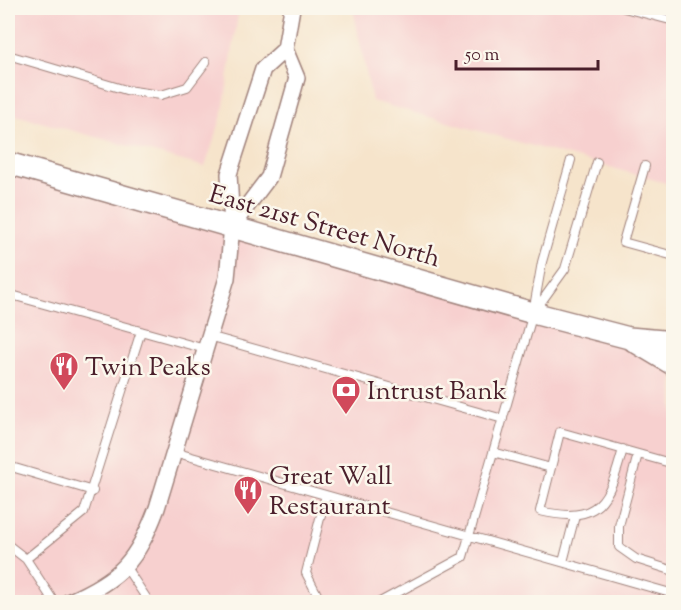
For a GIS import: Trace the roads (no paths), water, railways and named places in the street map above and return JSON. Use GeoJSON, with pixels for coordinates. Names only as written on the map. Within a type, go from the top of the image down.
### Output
{"type":"FeatureCollection","features":[{"type":"Feature","properties":{"kind":"main road","name":"East 21st Street North"},"geometry":{"type":"LineString","coordinates":[[8,163],[533,313],[629,338],[674,342]]}},
{"type":"Feature","properties":{"kind":"main road","name":"East 21st Street North"},"geometry":{"type":"LineString","coordinates":[[629,338],[674,365]]}},
{"type":"Feature","properties":{"kind":"street"},"geometry":{"type":"LineString","coordinates":[[232,226],[269,177],[297,78],[285,49],[292,8]]}},
{"type":"Feature","properties":{"kind":"street"},"geometry":{"type":"LineString","coordinates":[[68,603],[109,581],[125,566],[143,543],[174,452],[227,278],[232,226],[229,174],[263,69],[285,49]]}},
{"type":"Feature","properties":{"kind":"lane"},"geometry":{"type":"LineString","coordinates":[[624,8],[674,21]]}},
{"type":"Feature","properties":{"kind":"lane"},"geometry":{"type":"LineString","coordinates":[[8,56],[126,90],[161,95],[187,87],[206,62]]}},
{"type":"Feature","properties":{"kind":"lane"},"geometry":{"type":"LineString","coordinates":[[380,603],[463,557],[533,313],[542,262],[571,160]]}},
{"type":"Feature","properties":{"kind":"lane"},"geometry":{"type":"LineString","coordinates":[[533,313],[565,269],[597,162]]}},
{"type":"Feature","properties":{"kind":"lane"},"geometry":{"type":"LineString","coordinates":[[645,166],[623,242],[674,256]]}},
{"type":"Feature","properties":{"kind":"lane"},"geometry":{"type":"LineString","coordinates":[[8,307],[9,294],[141,331],[207,342],[503,419]]}},
{"type":"Feature","properties":{"kind":"lane"},"geometry":{"type":"LineString","coordinates":[[26,559],[84,512],[93,491],[141,331]]}},
{"type":"Feature","properties":{"kind":"lane"},"geometry":{"type":"LineString","coordinates":[[623,449],[609,495],[594,507],[576,516],[566,517],[540,511],[560,432],[623,449],[674,464]]}},
{"type":"Feature","properties":{"kind":"lane"},"geometry":{"type":"LineString","coordinates":[[174,452],[673,593],[670,603]]}},
{"type":"Feature","properties":{"kind":"lane"},"geometry":{"type":"LineString","coordinates":[[493,452],[551,468]]}},
{"type":"Feature","properties":{"kind":"lane"},"geometry":{"type":"LineString","coordinates":[[638,454],[619,526],[619,547],[636,559],[674,571]]}},
{"type":"Feature","properties":{"kind":"lane"},"geometry":{"type":"LineString","coordinates":[[8,466],[93,491]]}},
{"type":"Feature","properties":{"kind":"lane"},"geometry":{"type":"LineString","coordinates":[[321,603],[306,573],[326,495]]}},
{"type":"Feature","properties":{"kind":"lane"},"geometry":{"type":"LineString","coordinates":[[563,562],[576,516]]}},
{"type":"Feature","properties":{"kind":"lane"},"geometry":{"type":"LineString","coordinates":[[8,545],[26,559],[54,603]]}},
{"type":"Feature","properties":{"kind":"lane"},"geometry":{"type":"LineString","coordinates":[[125,566],[148,603]]}},
{"type":"Feature","properties":{"kind":"place","name":"Twin Peaks"},"geometry":{"type":"Point","coordinates":[64,392]}},
{"type":"Feature","properties":{"kind":"place","name":"Intrust Bank"},"geometry":{"type":"Point","coordinates":[346,416]}},
{"type":"Feature","properties":{"kind":"place","name":"Great Wall Restaurant"},"geometry":{"type":"Point","coordinates":[248,516]}}]}
